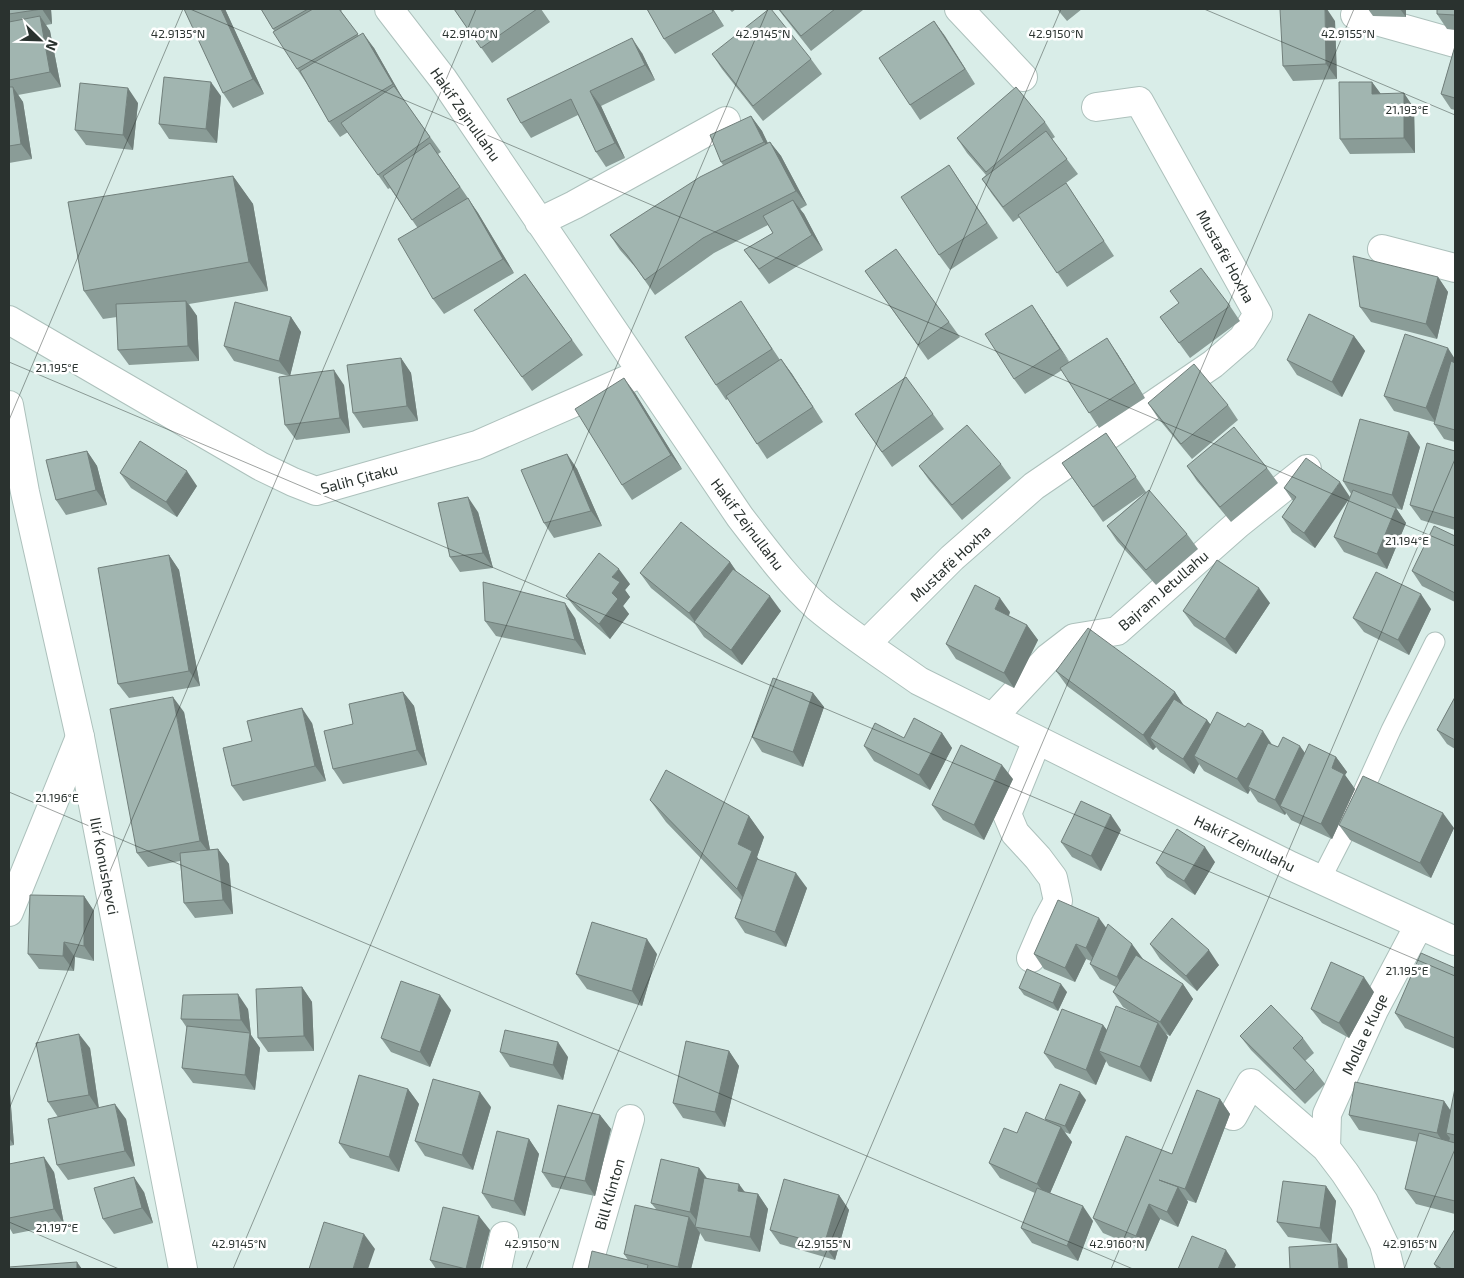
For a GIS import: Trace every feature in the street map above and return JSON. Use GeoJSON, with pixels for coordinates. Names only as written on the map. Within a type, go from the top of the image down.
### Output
{"type":"FeatureCollection","features":[{"type":"Feature","properties":{"kind":"street","name":"Hakif Zejnullahu"},"geometry":{"type":"LineString","coordinates":[[389,9],[442,79],[740,517],[791,580],[817,606],[866,644],[919,681],[1320,879],[1455,941]]}},
{"type":"Feature","properties":{"kind":"street"},"geometry":{"type":"LineString","coordinates":[[959,9],[1023,77]]}},
{"type":"Feature","properties":{"kind":"street"},"geometry":{"type":"LineString","coordinates":[[1355,15],[1455,43]]}},
{"type":"Feature","properties":{"kind":"street","name":"Mustafë Hoxha"},"geometry":{"type":"LineString","coordinates":[[866,644],[952,558],[1034,486],[1213,364],[1243,338],[1258,314],[1139,101],[1096,107]]}},
{"type":"Feature","properties":{"kind":"street"},"geometry":{"type":"LineString","coordinates":[[539,222],[574,205],[726,121]]}},
{"type":"Feature","properties":{"kind":"street"},"geometry":{"type":"LineString","coordinates":[[1382,249],[1455,268]]}},
{"type":"Feature","properties":{"kind":"street","name":"Salih Çitaku"},"geometry":{"type":"LineString","coordinates":[[11,321],[260,466],[316,492],[478,445],[642,373]]}},
{"type":"Feature","properties":{"kind":"street","name":"Ilir Konushevci"},"geometry":{"type":"LineString","coordinates":[[9,405],[17,493],[80,737],[183,1269]]}},
{"type":"Feature","properties":{"kind":"street","name":"Bajram Jetullahu"},"geometry":{"type":"LineString","coordinates":[[993,717],[1048,658],[1074,638],[1116,631],[1238,524],[1307,469]]}},
{"type":"Feature","properties":{"kind":"street"},"geometry":{"type":"LineString","coordinates":[[9,912],[80,737]]}},
{"type":"Feature","properties":{"kind":"street"},"geometry":{"type":"LineString","coordinates":[[1031,958],[1058,901],[1053,878],[1015,833],[1007,814],[1037,740]]}},
{"type":"Feature","properties":{"kind":"street","name":"Molla e Kuqe"},"geometry":{"type":"LineString","coordinates":[[1326,1148],[1327,1114],[1374,1010],[1419,925]]}},
{"type":"Feature","properties":{"kind":"street"},"geometry":{"type":"LineString","coordinates":[[1233,1116],[1251,1083],[1326,1148],[1364,1202],[1384,1244],[1390,1269]]}},
{"type":"Feature","properties":{"kind":"street","name":"Bill Klinton"},"geometry":{"type":"LineString","coordinates":[[587,1269],[630,1119]]}},
{"type":"Feature","properties":{"kind":"street"},"geometry":{"type":"LineString","coordinates":[[497,1269],[504,1236]]}},
{"type":"Feature","properties":{"kind":"lane"},"geometry":{"type":"LineString","coordinates":[[1320,879],[1342,838],[1391,730],[1434,642]]}},
{"type":"Feature","properties":{"kind":"building"},"geometry":{"type":"Polygon","coordinates":[[[9,9],[42,9],[9,14],[9,9]]]}},
{"type":"Feature","properties":{"kind":"building"},"geometry":{"type":"Polygon","coordinates":[[[184,9],[221,9],[253,79],[223,93],[184,9]]]}},
{"type":"Feature","properties":{"kind":"building"},"geometry":{"type":"Polygon","coordinates":[[[261,9],[308,9],[273,29],[261,9]]]}},
{"type":"Feature","properties":{"kind":"building"},"geometry":{"type":"Polygon","coordinates":[[[313,9],[339,9],[358,34],[297,69],[273,32],[313,9]]]}},
{"type":"Feature","properties":{"kind":"building"},"geometry":{"type":"Polygon","coordinates":[[[454,9],[537,9],[481,48],[454,9]]]}},
{"type":"Feature","properties":{"kind":"building"},"geometry":{"type":"Polygon","coordinates":[[[647,9],[712,9],[713,12],[664,39],[647,9]]]}},
{"type":"Feature","properties":{"kind":"building"},"geometry":{"type":"Polygon","coordinates":[[[771,9],[811,59],[753,106],[712,54],[771,9]]]}},
{"type":"Feature","properties":{"kind":"building"},"geometry":{"type":"Polygon","coordinates":[[[779,9],[835,9],[801,36],[779,9]]]}},
{"type":"Feature","properties":{"kind":"building"},"geometry":{"type":"Polygon","coordinates":[[[1280,9],[1325,9],[1326,64],[1283,66],[1280,9]]]}},
{"type":"Feature","properties":{"kind":"building"},"geometry":{"type":"Polygon","coordinates":[[[1437,9],[1455,9],[1455,15],[1437,14],[1437,9]]]}},
{"type":"Feature","properties":{"kind":"building"},"geometry":{"type":"Polygon","coordinates":[[[40,16],[50,72],[9,80],[9,22],[40,16]]]}},
{"type":"Feature","properties":{"kind":"building"},"geometry":{"type":"Polygon","coordinates":[[[934,21],[965,69],[910,105],[879,58],[934,21]]]}},
{"type":"Feature","properties":{"kind":"building"},"geometry":{"type":"Polygon","coordinates":[[[363,33],[393,84],[329,122],[300,71],[363,33]]]}},
{"type":"Feature","properties":{"kind":"building"},"geometry":{"type":"Polygon","coordinates":[[[632,38],[645,65],[590,91],[615,143],[596,152],[571,99],[521,123],[507,99],[632,38]]]}},
{"type":"Feature","properties":{"kind":"building"},"geometry":{"type":"Polygon","coordinates":[[[1455,46],[1455,98],[1441,94],[1455,46]]]}},
{"type":"Feature","properties":{"kind":"building"},"geometry":{"type":"Polygon","coordinates":[[[164,77],[211,82],[206,129],[159,124],[164,77]]]}},
{"type":"Feature","properties":{"kind":"building"},"geometry":{"type":"Polygon","coordinates":[[[1339,82],[1372,82],[1372,94],[1404,93],[1404,138],[1340,139],[1339,82]]]}},
{"type":"Feature","properties":{"kind":"building"},"geometry":{"type":"Polygon","coordinates":[[[80,83],[128,88],[123,135],[75,130],[80,83]]]}},
{"type":"Feature","properties":{"kind":"building"},"geometry":{"type":"Polygon","coordinates":[[[394,86],[430,137],[378,175],[341,123],[394,86]]]}},
{"type":"Feature","properties":{"kind":"building"},"geometry":{"type":"Polygon","coordinates":[[[9,87],[13,87],[21,144],[9,146],[9,87]]]}},
{"type":"Feature","properties":{"kind":"building"},"geometry":{"type":"Polygon","coordinates":[[[1016,87],[1045,122],[986,172],[957,138],[1016,87]]]}},
{"type":"Feature","properties":{"kind":"building"},"geometry":{"type":"Polygon","coordinates":[[[751,116],[764,142],[721,162],[710,135],[751,116]]]}},
{"type":"Feature","properties":{"kind":"building"},"geometry":{"type":"Polygon","coordinates":[[[1046,131],[1067,159],[1003,207],[982,179],[1046,131]]]}},
{"type":"Feature","properties":{"kind":"building"},"geometry":{"type":"Polygon","coordinates":[[[770,142],[796,191],[703,238],[645,280],[610,235],[700,177],[770,142]]]}},
{"type":"Feature","properties":{"kind":"building"},"geometry":{"type":"Polygon","coordinates":[[[430,143],[460,187],[412,220],[383,176],[430,143]]]}},
{"type":"Feature","properties":{"kind":"building"},"geometry":{"type":"Polygon","coordinates":[[[949,165],[987,223],[939,255],[901,197],[949,165]]]}},
{"type":"Feature","properties":{"kind":"building"},"geometry":{"type":"Polygon","coordinates":[[[233,176],[249,262],[84,291],[68,202],[233,176]]]}},
{"type":"Feature","properties":{"kind":"building"},"geometry":{"type":"Polygon","coordinates":[[[1066,183],[1104,241],[1057,273],[1018,215],[1066,183]]]}},
{"type":"Feature","properties":{"kind":"building"},"geometry":{"type":"Polygon","coordinates":[[[468,198],[503,259],[433,299],[398,239],[468,198]]]}},
{"type":"Feature","properties":{"kind":"building"},"geometry":{"type":"Polygon","coordinates":[[[793,200],[812,235],[759,269],[744,250],[773,233],[763,216],[793,200]]]}},
{"type":"Feature","properties":{"kind":"building"},"geometry":{"type":"Polygon","coordinates":[[[896,249],[949,322],[918,345],[865,271],[896,249]]]}},
{"type":"Feature","properties":{"kind":"building"},"geometry":{"type":"Polygon","coordinates":[[[1353,256],[1438,277],[1426,324],[1360,307],[1353,256]]]}},
{"type":"Feature","properties":{"kind":"building"},"geometry":{"type":"Polygon","coordinates":[[[1201,268],[1230,306],[1179,343],[1160,317],[1179,303],[1170,291],[1201,268]]]}},
{"type":"Feature","properties":{"kind":"building"},"geometry":{"type":"Polygon","coordinates":[[[525,274],[572,340],[522,377],[474,310],[525,274]]]}},
{"type":"Feature","properties":{"kind":"building"},"geometry":{"type":"Polygon","coordinates":[[[186,301],[188,346],[118,350],[116,304],[186,301]]]}},
{"type":"Feature","properties":{"kind":"building"},"geometry":{"type":"Polygon","coordinates":[[[741,301],[772,349],[716,385],[685,337],[741,301]]]}},
{"type":"Feature","properties":{"kind":"building"},"geometry":{"type":"Polygon","coordinates":[[[235,302],[291,317],[279,361],[224,346],[235,302]]]}},
{"type":"Feature","properties":{"kind":"building"},"geometry":{"type":"Polygon","coordinates":[[[1032,305],[1060,349],[1014,379],[985,334],[1032,305]]]}},
{"type":"Feature","properties":{"kind":"building"},"geometry":{"type":"Polygon","coordinates":[[[1309,314],[1354,336],[1332,382],[1287,360],[1309,314]]]}},
{"type":"Feature","properties":{"kind":"building"},"geometry":{"type":"Polygon","coordinates":[[[1405,334],[1448,348],[1426,408],[1384,396],[1405,334]]]}},
{"type":"Feature","properties":{"kind":"building"},"geometry":{"type":"Polygon","coordinates":[[[1107,338],[1135,383],[1089,413],[1060,368],[1107,338]]]}},
{"type":"Feature","properties":{"kind":"building"},"geometry":{"type":"Polygon","coordinates":[[[401,358],[407,406],[353,413],[347,365],[401,358]]]}},
{"type":"Feature","properties":{"kind":"building"},"geometry":{"type":"Polygon","coordinates":[[[781,359],[813,407],[757,444],[726,396],[781,359]]]}},
{"type":"Feature","properties":{"kind":"building"},"geometry":{"type":"Polygon","coordinates":[[[1451,361],[1455,363],[1455,430],[1434,424],[1451,361]]]}},
{"type":"Feature","properties":{"kind":"building"},"geometry":{"type":"Polygon","coordinates":[[[1194,364],[1228,405],[1181,444],[1148,403],[1194,364]]]}},
{"type":"Feature","properties":{"kind":"building"},"geometry":{"type":"Polygon","coordinates":[[[334,370],[340,418],[285,425],[279,377],[334,370]]]}},
{"type":"Feature","properties":{"kind":"building"},"geometry":{"type":"Polygon","coordinates":[[[906,377],[933,414],[882,452],[855,414],[906,377]]]}},
{"type":"Feature","properties":{"kind":"building"},"geometry":{"type":"Polygon","coordinates":[[[624,378],[671,455],[622,485],[575,409],[624,378]]]}},
{"type":"Feature","properties":{"kind":"building"},"geometry":{"type":"Polygon","coordinates":[[[1360,419],[1409,432],[1392,495],[1343,481],[1360,419]]]}},
{"type":"Feature","properties":{"kind":"building"},"geometry":{"type":"Polygon","coordinates":[[[967,425],[1001,464],[952,505],[919,466],[967,425]]]}},
{"type":"Feature","properties":{"kind":"building"},"geometry":{"type":"Polygon","coordinates":[[[1234,427],[1267,468],[1220,507],[1187,466],[1234,427]]]}},
{"type":"Feature","properties":{"kind":"building"},"geometry":{"type":"Polygon","coordinates":[[[1106,433],[1136,477],[1093,507],[1062,463],[1106,433]]]}},
{"type":"Feature","properties":{"kind":"building"},"geometry":{"type":"Polygon","coordinates":[[[140,441],[187,471],[166,502],[120,473],[140,441]]]}},
{"type":"Feature","properties":{"kind":"building"},"geometry":{"type":"Polygon","coordinates":[[[1427,443],[1455,451],[1455,518],[1410,505],[1427,443]]]}},
{"type":"Feature","properties":{"kind":"building"},"geometry":{"type":"Polygon","coordinates":[[[87,451],[96,490],[56,500],[46,460],[87,451]]]}},
{"type":"Feature","properties":{"kind":"building"},"geometry":{"type":"Polygon","coordinates":[[[567,454],[591,511],[544,523],[521,470],[567,454]]]}},
{"type":"Feature","properties":{"kind":"building"},"geometry":{"type":"Polygon","coordinates":[[[1306,458],[1340,482],[1304,533],[1282,517],[1296,497],[1284,488],[1306,458]]]}},
{"type":"Feature","properties":{"kind":"building"},"geometry":{"type":"Polygon","coordinates":[[[1149,490],[1187,534],[1146,570],[1107,526],[1149,490]]]}},
{"type":"Feature","properties":{"kind":"building"},"geometry":{"type":"Polygon","coordinates":[[[1353,490],[1396,508],[1377,554],[1334,537],[1353,490]]]}},
{"type":"Feature","properties":{"kind":"building"},"geometry":{"type":"Polygon","coordinates":[[[468,497],[483,553],[450,557],[438,503],[468,497]]]}},
{"type":"Feature","properties":{"kind":"building"},"geometry":{"type":"Polygon","coordinates":[[[681,522],[730,562],[689,613],[640,573],[681,522]]]}},
{"type":"Feature","properties":{"kind":"building"},"geometry":{"type":"Polygon","coordinates":[[[1434,526],[1455,536],[1455,593],[1412,571],[1434,526]]]}},
{"type":"Feature","properties":{"kind":"building"},"geometry":{"type":"Polygon","coordinates":[[[599,553],[619,569],[612,577],[620,582],[612,593],[618,599],[599,624],[566,596],[599,553]]]}},
{"type":"Feature","properties":{"kind":"building"},"geometry":{"type":"Polygon","coordinates":[[[169,555],[189,671],[118,684],[98,568],[169,555]]]}},
{"type":"Feature","properties":{"kind":"building"},"geometry":{"type":"Polygon","coordinates":[[[1217,560],[1259,588],[1225,639],[1183,611],[1217,560]]]}},
{"type":"Feature","properties":{"kind":"building"},"geometry":{"type":"Polygon","coordinates":[[[733,569],[770,596],[731,650],[694,622],[733,569]]]}},
{"type":"Feature","properties":{"kind":"building"},"geometry":{"type":"Polygon","coordinates":[[[1376,572],[1421,594],[1398,640],[1353,618],[1376,572]]]}},
{"type":"Feature","properties":{"kind":"building"},"geometry":{"type":"Polygon","coordinates":[[[483,582],[565,603],[575,640],[485,621],[483,582]]]}},
{"type":"Feature","properties":{"kind":"building"},"geometry":{"type":"Polygon","coordinates":[[[975,585],[1000,598],[995,609],[1027,625],[1004,673],[946,644],[975,585]]]}},
{"type":"Feature","properties":{"kind":"building"},"geometry":{"type":"Polygon","coordinates":[[[1088,628],[1175,692],[1143,735],[1056,671],[1088,628]]]}},
{"type":"Feature","properties":{"kind":"building"},"geometry":{"type":"Polygon","coordinates":[[[773,678],[813,693],[793,752],[752,737],[773,678]]]}},
{"type":"Feature","properties":{"kind":"building"},"geometry":{"type":"Polygon","coordinates":[[[403,692],[417,750],[333,769],[324,731],[353,724],[349,704],[403,692]]]}},
{"type":"Feature","properties":{"kind":"building"},"geometry":{"type":"Polygon","coordinates":[[[173,697],[200,841],[137,853],[110,709],[173,697]]]}},
{"type":"Feature","properties":{"kind":"building"},"geometry":{"type":"Polygon","coordinates":[[[1455,697],[1455,740],[1437,730],[1455,697]]]}},
{"type":"Feature","properties":{"kind":"building"},"geometry":{"type":"Polygon","coordinates":[[[1174,699],[1207,720],[1183,759],[1150,738],[1174,699]]]}},
{"type":"Feature","properties":{"kind":"building"},"geometry":{"type":"Polygon","coordinates":[[[302,708],[315,766],[232,786],[223,748],[252,741],[247,721],[302,708]]]}},
{"type":"Feature","properties":{"kind":"building"},"geometry":{"type":"Polygon","coordinates":[[[1217,712],[1245,727],[1248,723],[1263,731],[1237,779],[1194,756],[1217,712]]]}},
{"type":"Feature","properties":{"kind":"building"},"geometry":{"type":"Polygon","coordinates":[[[914,718],[942,733],[919,775],[864,746],[875,723],[904,738],[914,718]]]}},
{"type":"Feature","properties":{"kind":"building"},"geometry":{"type":"Polygon","coordinates":[[[1283,737],[1300,746],[1275,800],[1248,787],[1268,743],[1278,747],[1283,737]]]}},
{"type":"Feature","properties":{"kind":"building"},"geometry":{"type":"Polygon","coordinates":[[[1309,744],[1336,757],[1332,768],[1344,774],[1321,824],[1280,806],[1309,744]]]}},
{"type":"Feature","properties":{"kind":"building"},"geometry":{"type":"Polygon","coordinates":[[[961,745],[1002,765],[974,825],[932,805],[961,745]]]}},
{"type":"Feature","properties":{"kind":"building"},"geometry":{"type":"Polygon","coordinates":[[[666,770],[749,816],[738,844],[752,851],[737,889],[650,800],[666,770]]]}},
{"type":"Feature","properties":{"kind":"building"},"geometry":{"type":"Polygon","coordinates":[[[1363,776],[1443,813],[1420,863],[1339,825],[1363,776]]]}},
{"type":"Feature","properties":{"kind":"building"},"geometry":{"type":"Polygon","coordinates":[[[1081,801],[1111,815],[1091,856],[1061,842],[1081,801]]]}},
{"type":"Feature","properties":{"kind":"building"},"geometry":{"type":"Polygon","coordinates":[[[1177,829],[1205,847],[1184,881],[1156,863],[1177,829]]]}},
{"type":"Feature","properties":{"kind":"building"},"geometry":{"type":"Polygon","coordinates":[[[218,849],[223,900],[184,903],[180,853],[218,849]]]}},
{"type":"Feature","properties":{"kind":"building"},"geometry":{"type":"Polygon","coordinates":[[[757,859],[796,873],[775,932],[735,918],[757,859]]]}},
{"type":"Feature","properties":{"kind":"building"},"geometry":{"type":"Polygon","coordinates":[[[30,895],[84,896],[84,946],[64,942],[63,956],[28,954],[30,895]]]}},
{"type":"Feature","properties":{"kind":"building"},"geometry":{"type":"Polygon","coordinates":[[[1058,900],[1099,918],[1086,948],[1076,944],[1065,968],[1034,954],[1058,900]]]}},
{"type":"Feature","properties":{"kind":"building"},"geometry":{"type":"Polygon","coordinates":[[[1172,918],[1209,950],[1186,976],[1150,944],[1172,918]]]}},
{"type":"Feature","properties":{"kind":"building"},"geometry":{"type":"Polygon","coordinates":[[[592,922],[647,939],[632,991],[576,974],[592,922]]]}},
{"type":"Feature","properties":{"kind":"building"},"geometry":{"type":"Polygon","coordinates":[[[1108,924],[1132,944],[1117,977],[1090,964],[1108,924]]]}},
{"type":"Feature","properties":{"kind":"building"},"geometry":{"type":"Polygon","coordinates":[[[1421,953],[1455,968],[1455,1038],[1395,1013],[1421,953]]]}},
{"type":"Feature","properties":{"kind":"building"},"geometry":{"type":"Polygon","coordinates":[[[1136,955],[1183,984],[1160,1022],[1113,992],[1136,955]]]}},
{"type":"Feature","properties":{"kind":"building"},"geometry":{"type":"Polygon","coordinates":[[[1331,962],[1364,977],[1339,1023],[1311,1009],[1331,962]]]}},
{"type":"Feature","properties":{"kind":"building"},"geometry":{"type":"Polygon","coordinates":[[[1027,969],[1061,984],[1053,1003],[1019,988],[1027,969]]]}},
{"type":"Feature","properties":{"kind":"building"},"geometry":{"type":"Polygon","coordinates":[[[401,981],[440,995],[420,1052],[381,1038],[401,981]]]}},
{"type":"Feature","properties":{"kind":"building"},"geometry":{"type":"Polygon","coordinates":[[[302,987],[304,1036],[258,1038],[256,989],[302,987]]]}},
{"type":"Feature","properties":{"kind":"building"},"geometry":{"type":"Polygon","coordinates":[[[238,994],[241,1020],[181,1019],[183,995],[238,994]]]}},
{"type":"Feature","properties":{"kind":"building"},"geometry":{"type":"Polygon","coordinates":[[[1271,1005],[1303,1038],[1293,1048],[1314,1070],[1295,1090],[1240,1036],[1271,1005]]]}},
{"type":"Feature","properties":{"kind":"building"},"geometry":{"type":"Polygon","coordinates":[[[1116,1006],[1158,1023],[1140,1067],[1099,1051],[1116,1006]]]}},
{"type":"Feature","properties":{"kind":"building"},"geometry":{"type":"Polygon","coordinates":[[[1062,1009],[1103,1025],[1086,1070],[1044,1053],[1062,1009]]]}},
{"type":"Feature","properties":{"kind":"building"},"geometry":{"type":"Polygon","coordinates":[[[187,1026],[250,1033],[245,1075],[182,1068],[187,1026]]]}},
{"type":"Feature","properties":{"kind":"building"},"geometry":{"type":"Polygon","coordinates":[[[505,1030],[558,1042],[553,1065],[500,1052],[505,1030]]]}},
{"type":"Feature","properties":{"kind":"building"},"geometry":{"type":"Polygon","coordinates":[[[79,1034],[89,1095],[48,1102],[36,1043],[79,1034]]]}},
{"type":"Feature","properties":{"kind":"building"},"geometry":{"type":"Polygon","coordinates":[[[686,1041],[729,1051],[715,1112],[673,1103],[686,1041]]]}},
{"type":"Feature","properties":{"kind":"building"},"geometry":{"type":"Polygon","coordinates":[[[359,1075],[408,1089],[389,1157],[339,1143],[359,1075]]]}},
{"type":"Feature","properties":{"kind":"building"},"geometry":{"type":"Polygon","coordinates":[[[433,1079],[480,1092],[462,1155],[415,1141],[433,1079]]]}},
{"type":"Feature","properties":{"kind":"building"},"geometry":{"type":"Polygon","coordinates":[[[1355,1082],[1444,1101],[1437,1133],[1349,1115],[1355,1082]]]}},
{"type":"Feature","properties":{"kind":"building"},"geometry":{"type":"Polygon","coordinates":[[[1060,1084],[1080,1092],[1065,1126],[1045,1119],[1060,1084]]]}},
{"type":"Feature","properties":{"kind":"building"},"geometry":{"type":"Polygon","coordinates":[[[1455,1088],[1455,1135],[1446,1133],[1455,1088]]]}},
{"type":"Feature","properties":{"kind":"building"},"geometry":{"type":"Polygon","coordinates":[[[1197,1090],[1220,1099],[1185,1189],[1159,1180],[1178,1187],[1167,1212],[1149,1204],[1136,1236],[1093,1218],[1126,1136],[1172,1154],[1197,1090]]]}},
{"type":"Feature","properties":{"kind":"building"},"geometry":{"type":"Polygon","coordinates":[[[115,1104],[125,1151],[57,1165],[48,1119],[115,1104]]]}},
{"type":"Feature","properties":{"kind":"building"},"geometry":{"type":"Polygon","coordinates":[[[558,1105],[600,1115],[585,1181],[542,1172],[558,1105]]]}},
{"type":"Feature","properties":{"kind":"building"},"geometry":{"type":"Polygon","coordinates":[[[1026,1112],[1061,1127],[1037,1184],[989,1163],[1004,1128],[1017,1133],[1026,1112]]]}},
{"type":"Feature","properties":{"kind":"building"},"geometry":{"type":"Polygon","coordinates":[[[497,1131],[529,1139],[514,1201],[482,1193],[497,1131]]]}},
{"type":"Feature","properties":{"kind":"building"},"geometry":{"type":"Polygon","coordinates":[[[1419,1133],[1455,1143],[1455,1201],[1405,1189],[1419,1133]]]}},
{"type":"Feature","properties":{"kind":"building"},"geometry":{"type":"Polygon","coordinates":[[[44,1157],[54,1209],[9,1218],[9,1164],[44,1157]]]}},
{"type":"Feature","properties":{"kind":"building"},"geometry":{"type":"Polygon","coordinates":[[[661,1159],[699,1168],[690,1212],[651,1203],[661,1159]]]}},
{"type":"Feature","properties":{"kind":"building"},"geometry":{"type":"Polygon","coordinates":[[[134,1177],[142,1208],[103,1219],[94,1188],[134,1177]]]}},
{"type":"Feature","properties":{"kind":"building"},"geometry":{"type":"Polygon","coordinates":[[[704,1178],[739,1184],[738,1191],[758,1194],[750,1237],[695,1227],[704,1178]]]}},
{"type":"Feature","properties":{"kind":"building"},"geometry":{"type":"Polygon","coordinates":[[[784,1179],[839,1195],[824,1245],[770,1230],[784,1179]]]}},
{"type":"Feature","properties":{"kind":"building"},"geometry":{"type":"Polygon","coordinates":[[[1283,1181],[1326,1186],[1320,1228],[1277,1222],[1283,1181]]]}},
{"type":"Feature","properties":{"kind":"building"},"geometry":{"type":"Polygon","coordinates":[[[1037,1188],[1083,1206],[1067,1246],[1021,1228],[1037,1188]]]}},
{"type":"Feature","properties":{"kind":"building"},"geometry":{"type":"Polygon","coordinates":[[[635,1205],[689,1217],[678,1267],[624,1254],[635,1205]]]}},
{"type":"Feature","properties":{"kind":"building"},"geometry":{"type":"Polygon","coordinates":[[[443,1207],[479,1216],[466,1269],[430,1260],[443,1207]]]}},
{"type":"Feature","properties":{"kind":"building"},"geometry":{"type":"Polygon","coordinates":[[[324,1222],[364,1234],[353,1269],[309,1269],[324,1222]]]}},
{"type":"Feature","properties":{"kind":"building"},"geometry":{"type":"Polygon","coordinates":[[[1455,1229],[1455,1269],[1442,1269],[1434,1264],[1455,1229]]]}},
{"type":"Feature","properties":{"kind":"building"},"geometry":{"type":"Polygon","coordinates":[[[1192,1236],[1226,1250],[1218,1269],[1178,1269],[1192,1236]]]}},
{"type":"Feature","properties":{"kind":"building"},"geometry":{"type":"Polygon","coordinates":[[[1337,1244],[1339,1269],[1290,1269],[1289,1247],[1337,1244]]]}},
{"type":"Feature","properties":{"kind":"building"},"geometry":{"type":"Polygon","coordinates":[[[592,1251],[648,1265],[647,1269],[588,1269],[592,1251]]]}},
{"type":"Feature","properties":{"kind":"building"},"geometry":{"type":"Polygon","coordinates":[[[77,1262],[77,1269],[9,1269],[9,1267],[77,1262]]]}}]}
